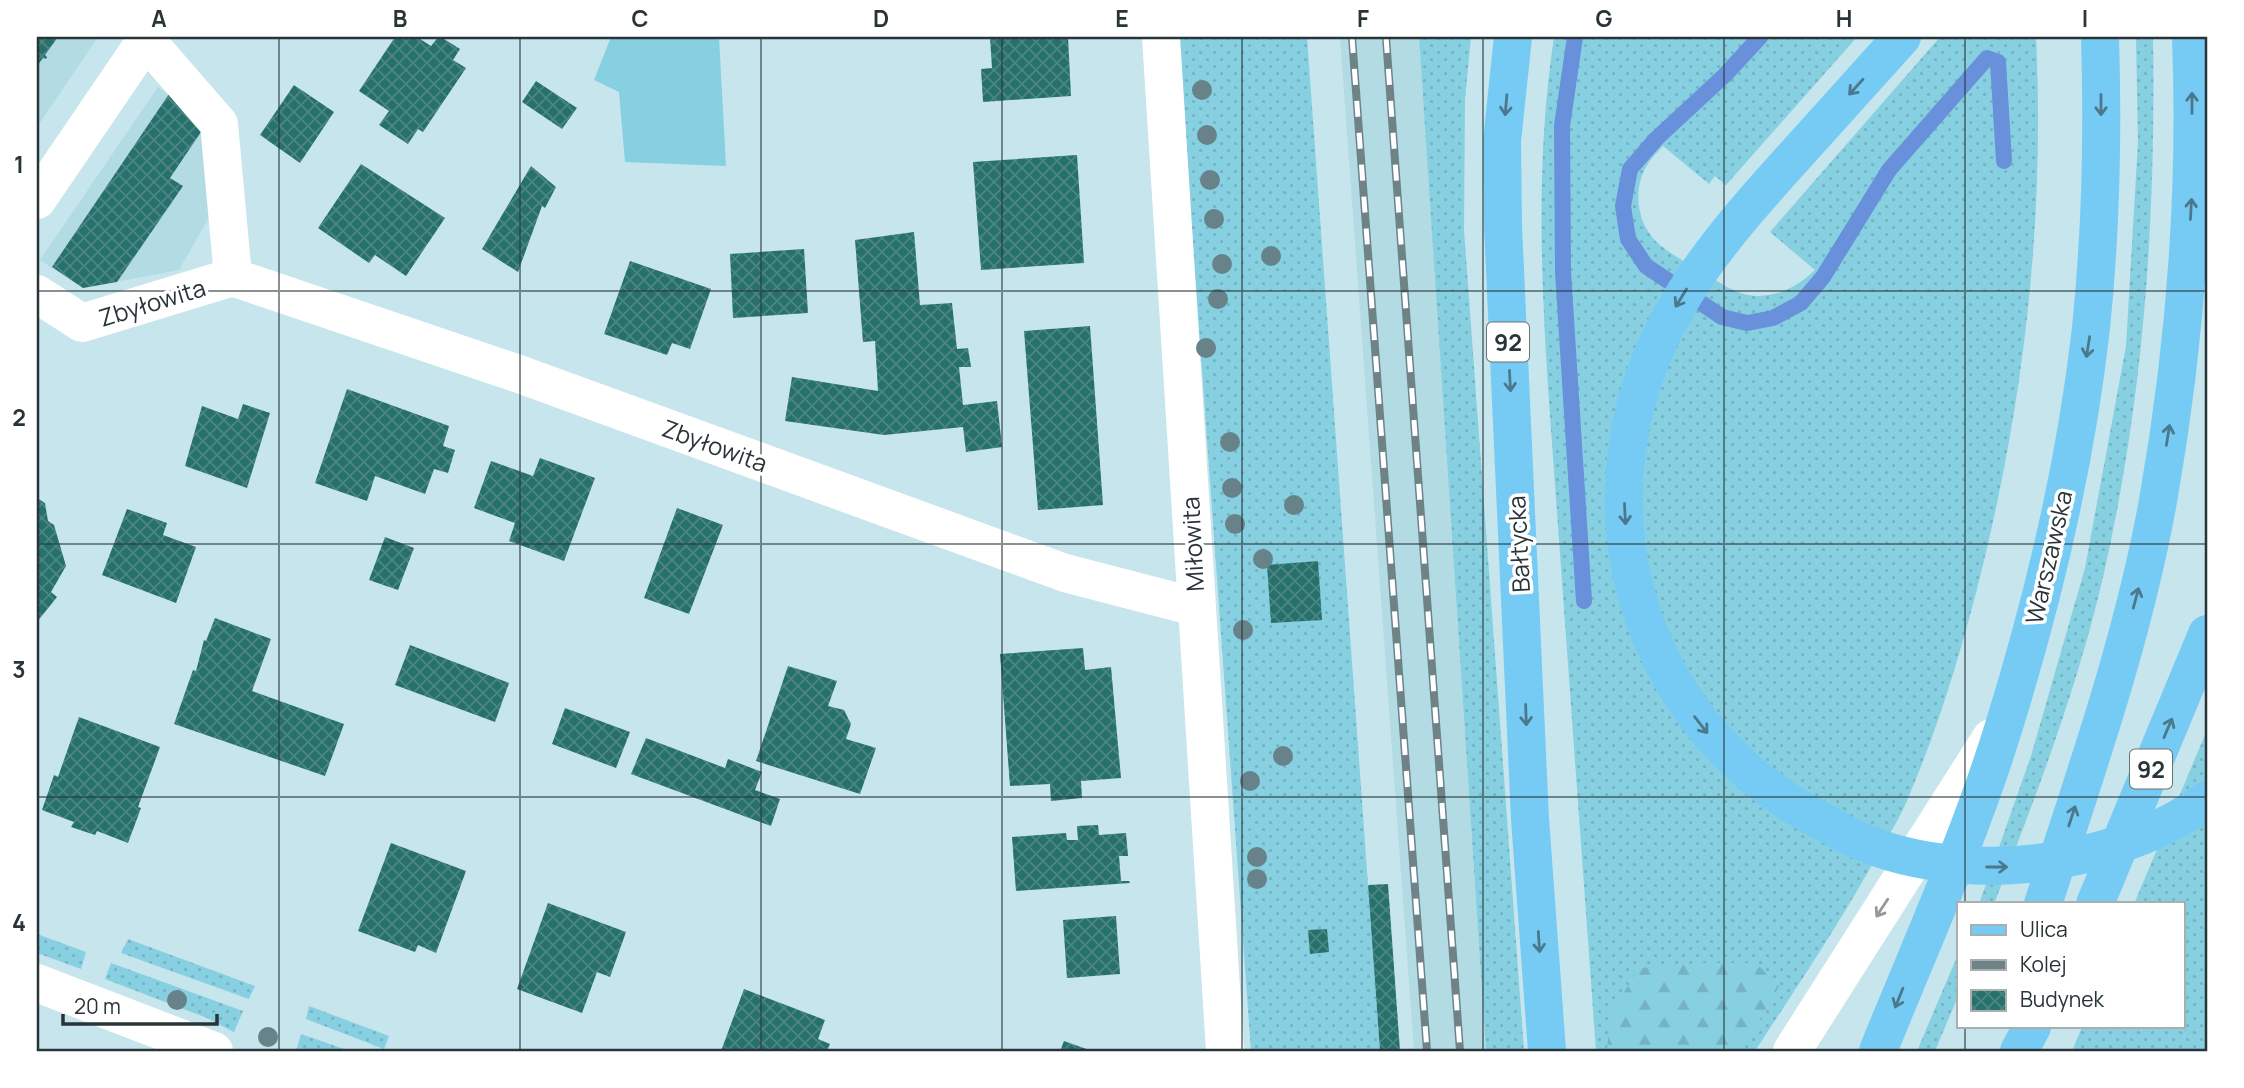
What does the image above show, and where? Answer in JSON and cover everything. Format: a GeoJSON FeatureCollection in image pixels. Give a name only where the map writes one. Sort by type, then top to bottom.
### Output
{"type":"FeatureCollection","features":[{"type":"Feature","properties":{"kind":"main road","name":"Bałtycka"},"geometry":{"type":"LineString","coordinates":[[1513,37],[1502,141],[1503,226],[1530,819],[1547,1051]]}},
{"type":"Feature","properties":{"kind":"main road"},"geometry":{"type":"LineString","coordinates":[[1902,37],[1742,214],[1683,294],[1655,347],[1636,404],[1624,469],[1624,506],[1630,567],[1645,623],[1676,688],[1711,737],[1761,784],[1806,814],[1857,840],[1898,853],[1974,866],[2018,866],[2092,853],[2136,838],[2192,811],[2207,800]]}},
{"type":"Feature","properties":{"kind":"main road","name":"Warszawska"},"geometry":{"type":"LineString","coordinates":[[1878,1051],[1978,804],[2024,658],[2063,499],[2091,329],[2101,171],[2100,37]]}},
{"type":"Feature","properties":{"kind":"main road"},"geometry":{"type":"LineString","coordinates":[[2044,902],[2113,682],[2138,592],[2158,503],[2179,365],[2188,262],[2192,170],[2191,37]]}},
{"type":"Feature","properties":{"kind":"main road","name":"92"},"geometry":{"type":"LineString","coordinates":[[2096,902],[2207,634]]}},
{"type":"Feature","properties":{"kind":"main road"},"geometry":{"type":"LineString","coordinates":[[1995,1051],[2003,1028]]}},
{"type":"Feature","properties":{"kind":"main road"},"geometry":{"type":"LineString","coordinates":[[2019,1051],[2031,1028]]}},
{"type":"Feature","properties":{"kind":"street","name":"Miłowita"},"geometry":{"type":"LineString","coordinates":[[1161,37],[1225,1051]]}},
{"type":"Feature","properties":{"kind":"street"},"geometry":{"type":"LineString","coordinates":[[37,200],[147,38],[219,124],[234,278]]}},
{"type":"Feature","properties":{"kind":"street","name":"Zbyłowita"},"geometry":{"type":"LineString","coordinates":[[37,294],[82,323],[234,278],[519,374],[1065,573],[1196,607]]}},
{"type":"Feature","properties":{"kind":"street"},"geometry":{"type":"LineString","coordinates":[[1792,1051],[1982,754],[1999,724],[2024,658]]}},
{"type":"Feature","properties":{"kind":"street"},"geometry":{"type":"LineString","coordinates":[[37,983],[206,1049]]}},
{"type":"Feature","properties":{"kind":"shaded area"},"geometry":{"type":"Polygon","coordinates":[[[37,37],[98,37],[37,127],[37,37]]]}},
{"type":"Feature","properties":{"kind":"shaded area"},"geometry":{"type":"Polygon","coordinates":[[[1340,37],[1419,37],[1486,1051],[1414,1051],[1340,37]]]}},
{"type":"Feature","properties":{"kind":"shaded area"},"geometry":{"type":"Polygon","coordinates":[[[158,87],[204,118],[219,200],[179,270],[83,288],[40,260],[158,87]]]}},
{"type":"Feature","properties":{"kind":"green space"},"geometry":{"type":"Polygon","coordinates":[[[611,37],[719,37],[726,166],[625,162],[619,92],[594,80],[611,37]]]}},
{"type":"Feature","properties":{"kind":"green space"},"geometry":{"type":"Polygon","coordinates":[[[1178,37],[1307,37],[1380,1051],[1251,1051],[1178,37]]]}},
{"type":"Feature","properties":{"kind":"green space"},"geometry":{"type":"Polygon","coordinates":[[[1419,37],[1471,37],[1465,100],[1464,230],[1524,1051],[1486,1051],[1419,37]]]}},
{"type":"Feature","properties":{"kind":"green space"},"geometry":{"type":"Polygon","coordinates":[[[1554,37],[1857,37],[1726,185],[1715,176],[1709,184],[1663,146],[1643,173],[1638,197],[1639,208],[1642,220],[1655,240],[1728,287],[1758,296],[1789,289],[1815,270],[1770,232],[1940,37],[2036,37],[2037,173],[2028,309],[2009,444],[1965,633],[1949,689],[1902,811],[1836,927],[1755,1051],[1596,1051],[1542,274],[1543,156],[1554,37]]]}},
{"type":"Feature","properties":{"kind":"green space"},"geometry":{"type":"Polygon","coordinates":[[[2136,37],[2153,37],[2152,172],[2145,306],[2118,506],[2094,616],[2055,741],[1995,902],[1980,902],[2031,756],[2085,568],[2126,346],[2138,142],[2136,37]]]}},
{"type":"Feature","properties":{"kind":"green space"},"geometry":{"type":"Polygon","coordinates":[[[2207,730],[2207,1051],[2072,1051],[2082,1028],[2184,1028],[2184,902],[2135,902],[2207,730]]]}},
{"type":"Feature","properties":{"kind":"green space"},"geometry":{"type":"Polygon","coordinates":[[[37,934],[86,952],[81,969],[37,953],[37,934]]]}},
{"type":"Feature","properties":{"kind":"green space"},"geometry":{"type":"Polygon","coordinates":[[[128,939],[255,986],[249,999],[121,953],[128,939]]]}},
{"type":"Feature","properties":{"kind":"green space"},"geometry":{"type":"Polygon","coordinates":[[[1957,957],[1957,999],[1935,1051],[1917,1051],[1957,957]]]}},
{"type":"Feature","properties":{"kind":"green space"},"geometry":{"type":"Polygon","coordinates":[[[111,963],[243,1011],[234,1032],[207,1018],[105,979],[111,963]]]}},
{"type":"Feature","properties":{"kind":"green space"},"geometry":{"type":"Polygon","coordinates":[[[1700,963],[1756,963],[1779,986],[1742,1051],[1607,1051],[1610,1015],[1639,968],[1700,963]]]}},
{"type":"Feature","properties":{"kind":"green space"},"geometry":{"type":"Polygon","coordinates":[[[309,1006],[389,1036],[384,1049],[306,1019],[309,1006]]]}},
{"type":"Feature","properties":{"kind":"green space"},"geometry":{"type":"Polygon","coordinates":[[[301,1034],[350,1051],[296,1051],[301,1034]]]}},
{"type":"Feature","properties":{"kind":"building"},"geometry":{"type":"Polygon","coordinates":[[[37,37],[58,37],[45,55],[46,59],[43,58],[37,66],[37,37]]]}},
{"type":"Feature","properties":{"kind":"building"},"geometry":{"type":"Polygon","coordinates":[[[395,37],[417,37],[431,46],[441,37],[460,49],[453,60],[466,68],[423,132],[418,129],[408,144],[379,125],[389,111],[359,91],[395,37]]]}},
{"type":"Feature","properties":{"kind":"building"},"geometry":{"type":"Polygon","coordinates":[[[990,37],[1068,37],[1071,96],[983,102],[981,69],[992,68],[990,37]]]}},
{"type":"Feature","properties":{"kind":"building"},"geometry":{"type":"Polygon","coordinates":[[[536,81],[577,108],[562,129],[522,102],[536,81]]]}},
{"type":"Feature","properties":{"kind":"building"},"geometry":{"type":"Polygon","coordinates":[[[294,85],[334,112],[300,163],[260,135],[294,85]]]}},
{"type":"Feature","properties":{"kind":"building"},"geometry":{"type":"Polygon","coordinates":[[[169,94],[203,129],[170,178],[183,186],[117,282],[83,288],[52,267],[169,94]]]}},
{"type":"Feature","properties":{"kind":"building"},"geometry":{"type":"Polygon","coordinates":[[[1077,155],[1084,263],[981,270],[973,162],[1077,155]]]}},
{"type":"Feature","properties":{"kind":"building"},"geometry":{"type":"Polygon","coordinates":[[[361,164],[445,218],[406,276],[375,255],[369,263],[318,228],[361,164]]]}},
{"type":"Feature","properties":{"kind":"building"},"geometry":{"type":"Polygon","coordinates":[[[531,166],[556,187],[545,208],[542,206],[518,272],[482,249],[531,166]]]}},
{"type":"Feature","properties":{"kind":"building"},"geometry":{"type":"Polygon","coordinates":[[[914,232],[920,305],[952,303],[957,349],[968,348],[971,367],[959,367],[963,405],[997,401],[1002,447],[966,452],[963,427],[884,435],[785,421],[792,377],[878,391],[875,341],[863,342],[855,240],[914,232]]]}},
{"type":"Feature","properties":{"kind":"building"},"geometry":{"type":"Polygon","coordinates":[[[804,249],[808,313],[733,318],[730,254],[804,249]]]}},
{"type":"Feature","properties":{"kind":"building"},"geometry":{"type":"Polygon","coordinates":[[[630,261],[711,289],[690,349],[672,343],[667,355],[604,334],[630,261]]]}},
{"type":"Feature","properties":{"kind":"building"},"geometry":{"type":"Polygon","coordinates":[[[1090,326],[1103,505],[1038,510],[1024,331],[1090,326]]]}},
{"type":"Feature","properties":{"kind":"building"},"geometry":{"type":"Polygon","coordinates":[[[347,389],[449,426],[443,446],[455,450],[448,473],[434,469],[425,494],[375,476],[367,501],[315,483],[347,389]]]}},
{"type":"Feature","properties":{"kind":"building"},"geometry":{"type":"Polygon","coordinates":[[[243,404],[270,413],[247,488],[185,466],[202,406],[238,419],[243,404]]]}},
{"type":"Feature","properties":{"kind":"building"},"geometry":{"type":"Polygon","coordinates":[[[540,458],[595,478],[564,561],[509,541],[515,523],[474,508],[491,461],[533,476],[540,458]]]}},
{"type":"Feature","properties":{"kind":"building"},"geometry":{"type":"Polygon","coordinates":[[[37,498],[45,503],[48,521],[54,525],[66,566],[51,592],[57,597],[37,622],[37,498]]]}},
{"type":"Feature","properties":{"kind":"building"},"geometry":{"type":"Polygon","coordinates":[[[677,508],[723,525],[689,614],[644,598],[677,508]]]}},
{"type":"Feature","properties":{"kind":"building"},"geometry":{"type":"Polygon","coordinates":[[[127,509],[167,523],[163,535],[196,547],[176,603],[102,575],[127,509]]]}},
{"type":"Feature","properties":{"kind":"building"},"geometry":{"type":"Polygon","coordinates":[[[385,537],[414,548],[398,590],[369,580],[385,537]]]}},
{"type":"Feature","properties":{"kind":"building"},"geometry":{"type":"Polygon","coordinates":[[[1318,561],[1322,620],[1271,623],[1267,565],[1318,561]]]}},
{"type":"Feature","properties":{"kind":"building"},"geometry":{"type":"Polygon","coordinates":[[[215,618],[271,639],[252,691],[344,724],[325,776],[174,724],[193,670],[196,671],[204,640],[206,641],[215,618]]]}},
{"type":"Feature","properties":{"kind":"building"},"geometry":{"type":"Polygon","coordinates":[[[410,645],[509,683],[495,722],[395,685],[410,645]]]}},
{"type":"Feature","properties":{"kind":"building"},"geometry":{"type":"Polygon","coordinates":[[[1083,648],[1085,670],[1111,667],[1121,778],[1081,781],[1082,798],[1051,801],[1050,784],[1010,786],[1000,654],[1083,648]]]}},
{"type":"Feature","properties":{"kind":"building"},"geometry":{"type":"Polygon","coordinates":[[[788,666],[837,681],[828,706],[844,710],[851,724],[846,739],[876,748],[860,794],[756,761],[788,666]]]}},
{"type":"Feature","properties":{"kind":"building"},"geometry":{"type":"Polygon","coordinates":[[[565,708],[630,732],[616,768],[552,744],[565,708]]]}},
{"type":"Feature","properties":{"kind":"building"},"geometry":{"type":"Polygon","coordinates":[[[79,717],[160,747],[128,843],[97,831],[95,835],[71,827],[74,822],[42,810],[54,775],[58,777],[79,717]]]}},
{"type":"Feature","properties":{"kind":"building"},"geometry":{"type":"Polygon","coordinates":[[[646,738],[725,768],[728,759],[762,772],[755,790],[780,799],[771,826],[631,774],[646,738]]]}},
{"type":"Feature","properties":{"kind":"building"},"geometry":{"type":"Polygon","coordinates":[[[1098,825],[1099,835],[1126,833],[1128,856],[1119,856],[1121,881],[1130,883],[1016,891],[1012,837],[1066,833],[1067,840],[1078,840],[1077,826],[1098,825]]]}},
{"type":"Feature","properties":{"kind":"building"},"geometry":{"type":"Polygon","coordinates":[[[391,843],[466,871],[436,953],[418,945],[415,952],[358,931],[391,843]]]}},
{"type":"Feature","properties":{"kind":"building"},"geometry":{"type":"Polygon","coordinates":[[[1388,884],[1400,1051],[1380,1051],[1368,885],[1388,884]]]}},
{"type":"Feature","properties":{"kind":"building"},"geometry":{"type":"Polygon","coordinates":[[[548,903],[626,932],[610,977],[597,972],[582,1013],[517,989],[548,903]]]}},
{"type":"Feature","properties":{"kind":"building"},"geometry":{"type":"Polygon","coordinates":[[[1116,916],[1120,974],[1067,978],[1063,920],[1116,916]]]}},
{"type":"Feature","properties":{"kind":"building"},"geometry":{"type":"Polygon","coordinates":[[[1327,929],[1329,952],[1310,954],[1308,930],[1327,929]]]}},
{"type":"Feature","properties":{"kind":"building"},"geometry":{"type":"Polygon","coordinates":[[[744,989],[825,1020],[818,1039],[830,1044],[827,1051],[721,1051],[744,989]]]}},
{"type":"Feature","properties":{"kind":"building"},"geometry":{"type":"Polygon","coordinates":[[[1064,1041],[1092,1051],[1060,1051],[1064,1041]]]}},
{"type":"Feature","properties":{"kind":"waterway"},"geometry":{"type":"LineString","coordinates":[[1575,37],[1562,126],[1563,272],[1584,601]]}},
{"type":"Feature","properties":{"kind":"waterway"},"geometry":{"type":"LineString","coordinates":[[1760,37],[1725,75],[1656,139],[1630,169],[1623,206],[1628,239],[1646,266],[1722,317],[1747,323],[1773,318],[1801,303],[1823,277],[1889,170],[1987,58],[1998,62],[2004,161]]}},
{"type":"Feature","properties":{"kind":"railway"},"geometry":{"type":"LineString","coordinates":[[1352,37],[1427,1051]]}},
{"type":"Feature","properties":{"kind":"railway"},"geometry":{"type":"LineString","coordinates":[[1386,37],[1460,1051]]}}]}
